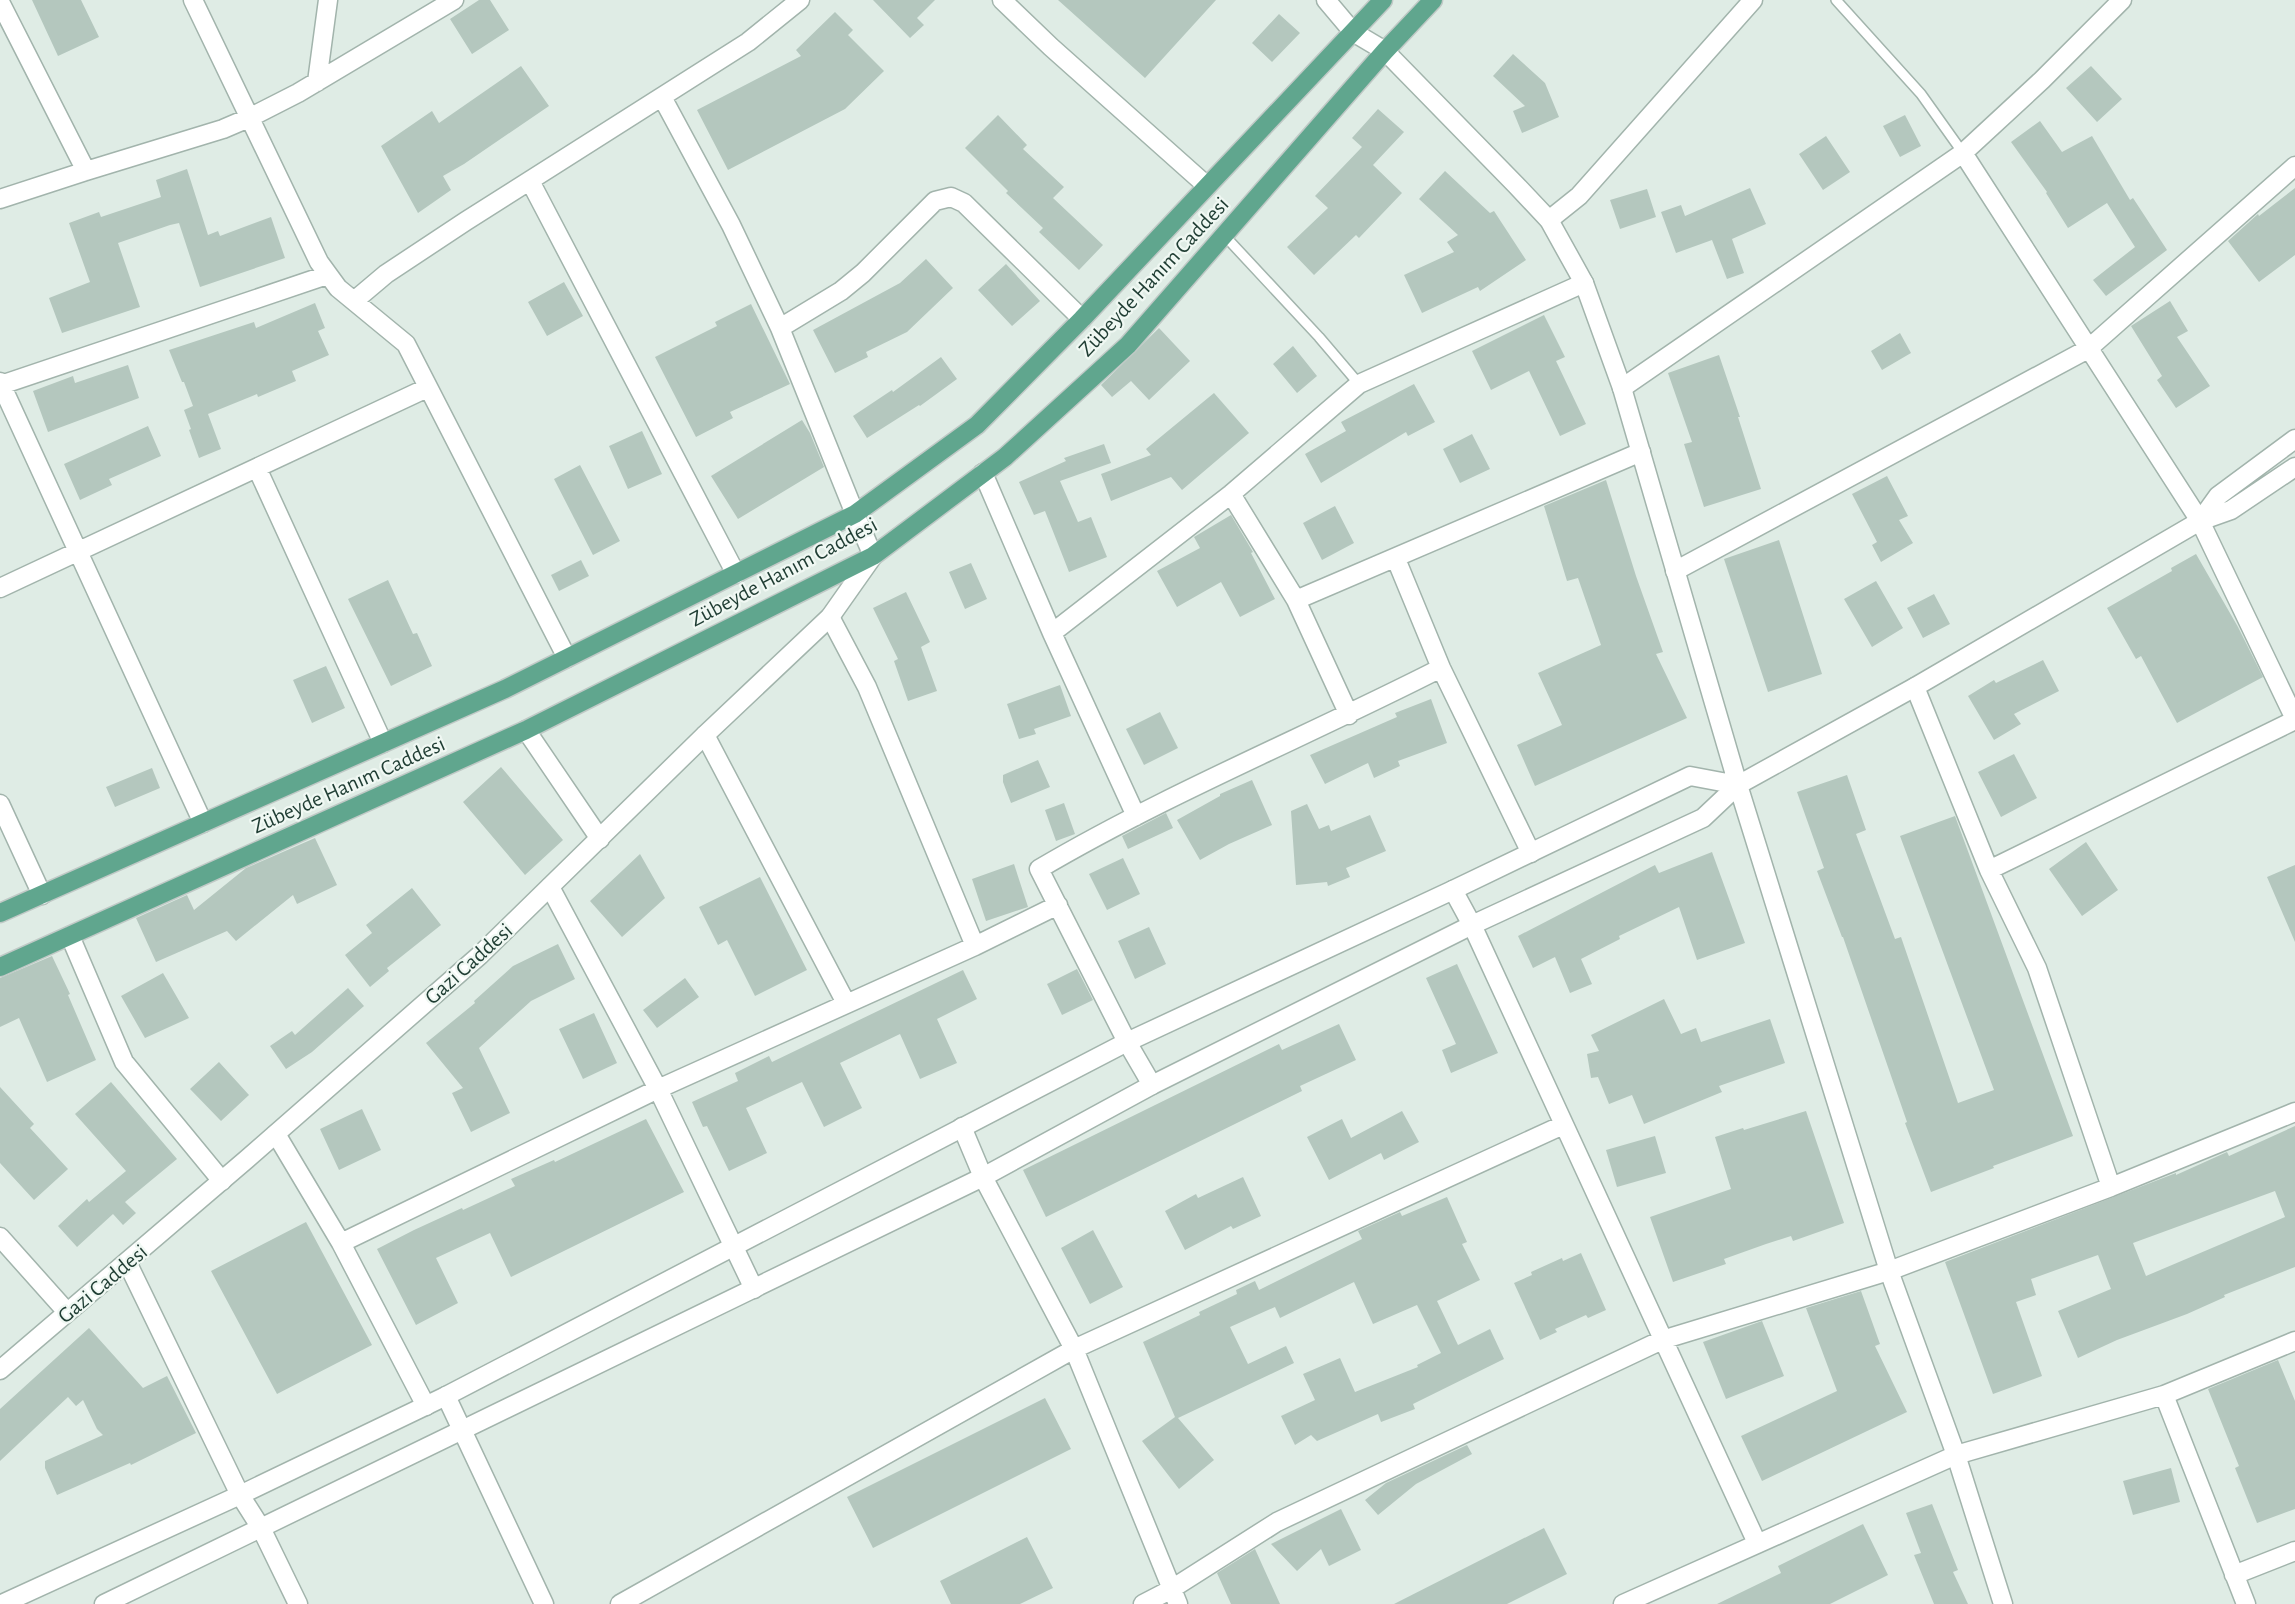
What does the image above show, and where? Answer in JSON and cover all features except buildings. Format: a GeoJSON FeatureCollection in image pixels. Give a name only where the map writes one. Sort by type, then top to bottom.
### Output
{"type":"FeatureCollection","features":[{"type":"Feature","properties":{"kind":"main road"},"geometry":{"type":"LineString","coordinates":[[0,913],[505,689],[855,514],[976,425],[1082,319],[1383,0]]}},
{"type":"Feature","properties":{"kind":"main road","name":"Zübeyde Hanım Caddesi"},"geometry":{"type":"LineString","coordinates":[[0,967],[526,730],[873,556],[1005,457],[1128,345],[1385,51],[1433,0]]}},
{"type":"Feature","properties":{"kind":"street"},"geometry":{"type":"LineString","coordinates":[[193,0],[327,275],[338,288],[406,344],[567,658]]}},
{"type":"Feature","properties":{"kind":"street"},"geometry":{"type":"LineString","coordinates":[[317,82],[328,0]]}},
{"type":"Feature","properties":{"kind":"street"},"geometry":{"type":"LineString","coordinates":[[0,200],[223,129],[251,117],[317,82],[454,0]]}},
{"type":"Feature","properties":{"kind":"street"},"geometry":{"type":"LineString","coordinates":[[354,301],[386,274],[748,42],[800,0]]}},
{"type":"Feature","properties":{"kind":"street"},"geometry":{"type":"LineString","coordinates":[[1002,0],[1051,47],[1207,186]]}},
{"type":"Feature","properties":{"kind":"street"},"geometry":{"type":"LineString","coordinates":[[1326,0],[1353,32],[1385,51],[1549,220],[1584,284],[1622,388],[1738,785],[1888,1271],[1956,1455],[2003,1604]]}},
{"type":"Feature","properties":{"kind":"street"},"geometry":{"type":"LineString","coordinates":[[1549,220],[1579,196],[1753,0]]}},
{"type":"Feature","properties":{"kind":"street"},"geometry":{"type":"LineString","coordinates":[[1622,388],[1963,153],[2042,80],[2122,0]]}},
{"type":"Feature","properties":{"kind":"street"},"geometry":{"type":"LineString","coordinates":[[0,2],[86,171]]}},
{"type":"Feature","properties":{"kind":"street"},"geometry":{"type":"LineString","coordinates":[[662,97],[731,225],[780,328],[873,556]]}},
{"type":"Feature","properties":{"kind":"street"},"geometry":{"type":"LineString","coordinates":[[1963,153],[2200,521],[2295,719],[1989,870]]}},
{"type":"Feature","properties":{"kind":"street"},"geometry":{"type":"LineString","coordinates":[[1675,571],[2088,349],[2295,166]]}},
{"type":"Feature","properties":{"kind":"street"},"geometry":{"type":"LineString","coordinates":[[530,181],[736,574]]}},
{"type":"Feature","properties":{"kind":"street"},"geometry":{"type":"LineString","coordinates":[[780,328],[841,291],[863,273],[935,201],[951,197],[964,203],[1082,319]]}},
{"type":"Feature","properties":{"kind":"street"},"geometry":{"type":"LineString","coordinates":[[203,823],[1,383],[327,275]]}},
{"type":"Feature","properties":{"kind":"street"},"geometry":{"type":"LineString","coordinates":[[1052,633],[1231,494],[1359,384],[1584,284]]}},
{"type":"Feature","properties":{"kind":"street"},"geometry":{"type":"LineString","coordinates":[[0,588],[427,388]]}},
{"type":"Feature","properties":{"kind":"street"},"geometry":{"type":"LineString","coordinates":[[2200,521],[2218,496],[2295,439]]}},
{"type":"Feature","properties":{"kind":"street"},"geometry":{"type":"LineString","coordinates":[[1296,600],[1641,452]]}},
{"type":"Feature","properties":{"kind":"street"},"geometry":{"type":"LineString","coordinates":[[104,1604],[983,1177],[1152,1085],[1472,925],[1703,818],[1738,785],[1915,687],[2200,521],[2231,510],[2295,467]]}},
{"type":"Feature","properties":{"kind":"street"},"geometry":{"type":"LineString","coordinates":[[257,468],[383,743]]}},
{"type":"Feature","properties":{"kind":"street"},"geometry":{"type":"LineString","coordinates":[[984,474],[1052,633],[1136,816]]}},
{"type":"Feature","properties":{"kind":"street"},"geometry":{"type":"LineString","coordinates":[[1231,494],[1296,600],[1349,715]]}},
{"type":"Feature","properties":{"kind":"street","name":"Gazi Caddesi"},"geometry":{"type":"LineString","coordinates":[[0,1370],[276,1134],[480,955],[705,735],[830,617],[873,556]]}},
{"type":"Feature","properties":{"kind":"street"},"geometry":{"type":"LineString","coordinates":[[1396,559],[1441,668],[1531,853]]}},
{"type":"Feature","properties":{"kind":"street"},"geometry":{"type":"LineString","coordinates":[[830,617],[867,687],[975,946]]}},
{"type":"Feature","properties":{"kind":"street"},"geometry":{"type":"LineString","coordinates":[[1152,1085],[1127,1042],[1039,869],[1136,816],[1349,715],[1441,668]]}},
{"type":"Feature","properties":{"kind":"street"},"geometry":{"type":"LineString","coordinates":[[1915,687],[1989,870],[2037,968],[2111,1187]]}},
{"type":"Feature","properties":{"kind":"street"},"geometry":{"type":"LineString","coordinates":[[526,730],[600,839]]}},
{"type":"Feature","properties":{"kind":"street"},"geometry":{"type":"LineString","coordinates":[[705,735],[846,1003]]}},
{"type":"Feature","properties":{"kind":"street"},"geometry":{"type":"LineString","coordinates":[[2,1604],[240,1495],[426,1406],[1127,1042],[1453,890],[1690,776],[1738,785]]}},
{"type":"Feature","properties":{"kind":"street"},"geometry":{"type":"LineString","coordinates":[[0,804],[42,895]]}},
{"type":"Feature","properties":{"kind":"street"},"geometry":{"type":"LineString","coordinates":[[550,887],[658,1089],[754,1289]]}},
{"type":"Feature","properties":{"kind":"street"},"geometry":{"type":"LineString","coordinates":[[1453,890],[1472,925],[1757,1544]]}},
{"type":"Feature","properties":{"kind":"street"},"geometry":{"type":"LineString","coordinates":[[342,1243],[658,1089],[975,946],[1058,905]]}},
{"type":"Feature","properties":{"kind":"street"},"geometry":{"type":"LineString","coordinates":[[70,936],[124,1062],[222,1180]]}},
{"type":"Feature","properties":{"kind":"street"},"geometry":{"type":"LineString","coordinates":[[1143,1604],[1174,1597],[1277,1522],[1662,1340],[1888,1271],[2111,1187],[2295,1112]]}},
{"type":"Feature","properties":{"kind":"street"},"geometry":{"type":"LineString","coordinates":[[620,1604],[1074,1348],[1563,1125]]}},
{"type":"Feature","properties":{"kind":"street"},"geometry":{"type":"LineString","coordinates":[[962,1127],[983,1177],[1074,1348],[1174,1597]]}},
{"type":"Feature","properties":{"kind":"street"},"geometry":{"type":"LineString","coordinates":[[276,1134],[342,1243],[426,1406]]}},
{"type":"Feature","properties":{"kind":"street"},"geometry":{"type":"LineString","coordinates":[[0,1237],[67,1312]]}},
{"type":"Feature","properties":{"kind":"street"},"geometry":{"type":"LineString","coordinates":[[127,1262],[240,1495],[261,1528],[298,1604]]}},
{"type":"Feature","properties":{"kind":"street"},"geometry":{"type":"LineString","coordinates":[[1623,1604],[1956,1455],[2164,1395],[2295,1341]]}},
{"type":"Feature","properties":{"kind":"street"},"geometry":{"type":"LineString","coordinates":[[2164,1395],[2246,1604]]}},
{"type":"Feature","properties":{"kind":"street"},"geometry":{"type":"LineString","coordinates":[[446,1396],[544,1604]]}},
{"type":"Feature","properties":{"kind":"street"},"geometry":{"type":"LineString","coordinates":[[2234,1575],[2295,1551]]}},
{"type":"Feature","properties":{"kind":"lane"},"geometry":{"type":"LineString","coordinates":[[1836,0],[1921,94],[1963,153]]}},
{"type":"Feature","properties":{"kind":"lane"},"geometry":{"type":"LineString","coordinates":[[1224,235],[1319,337],[1359,384]]}}]}
